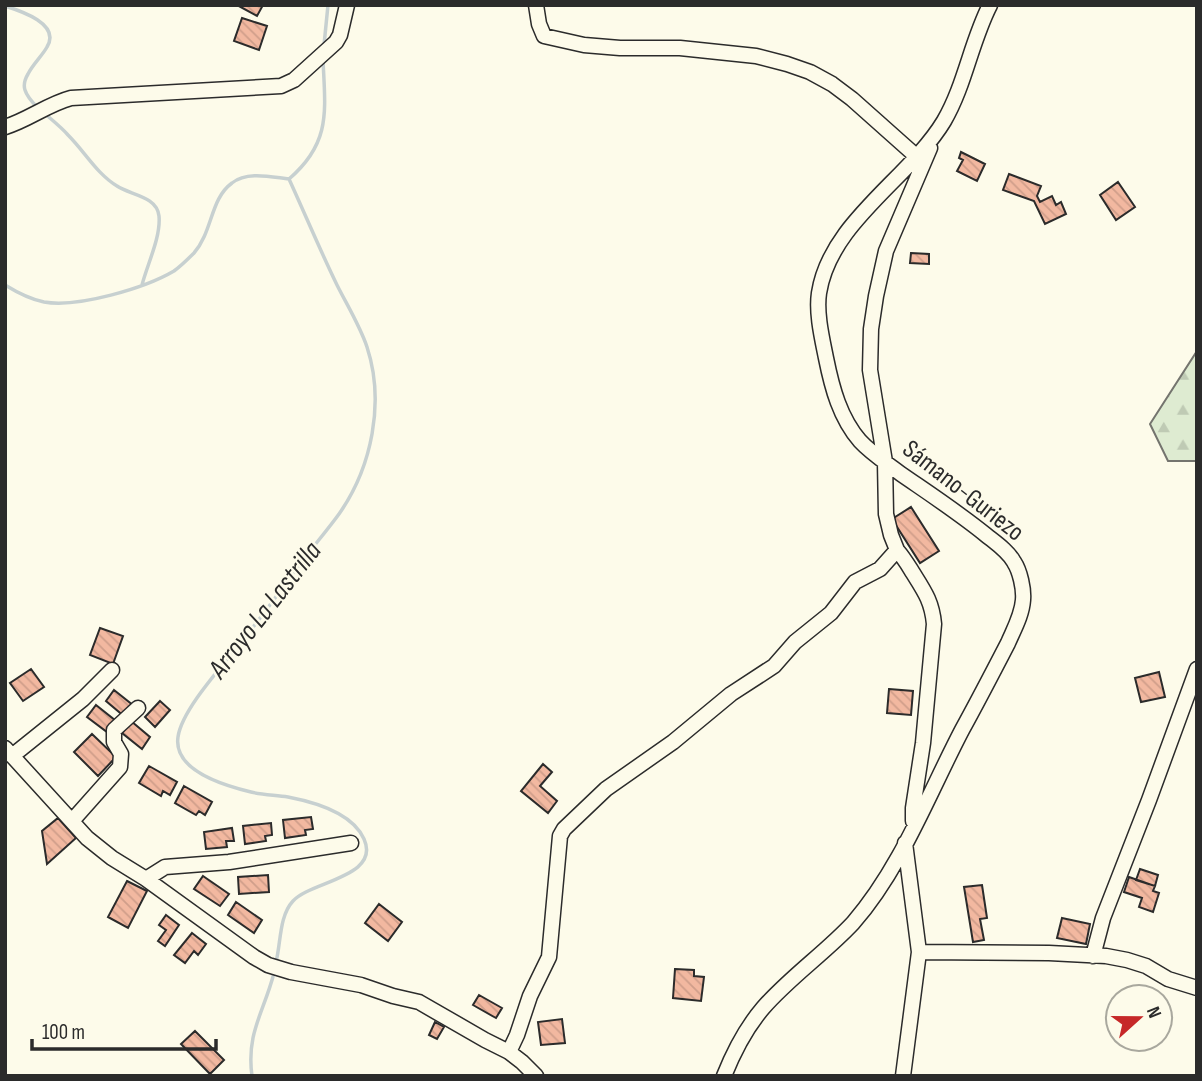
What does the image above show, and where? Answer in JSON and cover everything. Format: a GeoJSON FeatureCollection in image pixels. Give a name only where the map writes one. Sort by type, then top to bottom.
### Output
{"type":"FeatureCollection","features":[{"type":"Feature","properties":{"kind":"street"},"geometry":{"type":"LineString","coordinates":[[5,127],[60,100],[97,95],[281,86],[293,80],[336,42],[347,5]]}},
{"type":"Feature","properties":{"kind":"street"},"geometry":{"type":"LineString","coordinates":[[536,5],[544,36],[561,41],[620,48],[680,48],[755,56],[810,72],[852,99],[916,156]]}},
{"type":"Feature","properties":{"kind":"street","name":"Sámano-Guriezo"},"geometry":{"type":"LineString","coordinates":[[724,1076],[743,1036],[764,1007],[854,922],[885,878],[905,844],[1020,614],[1024,597],[1015,562],[977,528],[862,444],[848,425],[839,407],[822,339],[818,295],[835,250],[858,217],[916,156],[946,117],[990,5]]}},
{"type":"Feature","properties":{"kind":"street"},"geometry":{"type":"LineString","coordinates":[[913,827],[934,624],[932,608],[922,584],[897,550],[886,514],[886,462],[870,370],[871,329],[886,251],[936,133]]}},
{"type":"Feature","properties":{"kind":"street"},"geometry":{"type":"LineString","coordinates":[[509,1052],[530,996],[549,957],[560,836],[564,829],[606,789],[673,743],[731,694],[774,666],[795,642],[831,613],[855,582],[880,569],[897,550]]}},
{"type":"Feature","properties":{"kind":"street"},"geometry":{"type":"LineString","coordinates":[[1093,956],[1103,918],[1197,669]]}},
{"type":"Feature","properties":{"kind":"street"},"geometry":{"type":"LineString","coordinates":[[112,670],[83,699],[9,752],[87,838],[268,965],[361,985],[419,1002],[509,1052],[536,1076]]}},
{"type":"Feature","properties":{"kind":"street"},"geometry":{"type":"LineString","coordinates":[[72,821],[120,766],[121,754],[114,742],[114,730],[138,708]]}},
{"type":"Feature","properties":{"kind":"street"},"geometry":{"type":"LineString","coordinates":[[146,879],[165,867],[229,862],[351,842]]}},
{"type":"Feature","properties":{"kind":"street"},"geometry":{"type":"LineString","coordinates":[[903,1076],[919,952],[905,844]]}},
{"type":"Feature","properties":{"kind":"street"},"geometry":{"type":"LineString","coordinates":[[919,952],[1105,956],[1127,960],[1168,979],[1197,988]]}},
{"type":"Feature","properties":{"kind":"green space"},"geometry":{"type":"Polygon","coordinates":[[[1197,351],[1197,461],[1168,461],[1150,424],[1197,351]]]}},
{"type":"Feature","properties":{"kind":"building"},"geometry":{"type":"Polygon","coordinates":[[[237,5],[263,5],[257,16],[237,5]]]}},
{"type":"Feature","properties":{"kind":"building"},"geometry":{"type":"Polygon","coordinates":[[[242,18],[267,26],[259,50],[234,41],[242,18]]]}},
{"type":"Feature","properties":{"kind":"building"},"geometry":{"type":"Polygon","coordinates":[[[961,152],[985,164],[977,181],[957,171],[963,160],[959,158],[961,152]]]}},
{"type":"Feature","properties":{"kind":"building"},"geometry":{"type":"Polygon","coordinates":[[[1009,174],[1041,186],[1037,196],[1040,202],[1052,196],[1056,205],[1061,202],[1066,214],[1045,224],[1034,201],[1003,190],[1009,174]]]}},
{"type":"Feature","properties":{"kind":"building"},"geometry":{"type":"Polygon","coordinates":[[[1118,182],[1135,207],[1116,220],[1100,195],[1118,182]]]}},
{"type":"Feature","properties":{"kind":"building"},"geometry":{"type":"Polygon","coordinates":[[[911,253],[929,254],[929,264],[910,263],[911,253]]]}},
{"type":"Feature","properties":{"kind":"building"},"geometry":{"type":"Polygon","coordinates":[[[911,507],[939,551],[920,563],[892,519],[911,507]]]}},
{"type":"Feature","properties":{"kind":"building"},"geometry":{"type":"Polygon","coordinates":[[[100,628],[123,636],[113,664],[90,655],[100,628]]]}},
{"type":"Feature","properties":{"kind":"building"},"geometry":{"type":"Polygon","coordinates":[[[31,669],[44,687],[23,701],[10,683],[31,669]]]}},
{"type":"Feature","properties":{"kind":"building"},"geometry":{"type":"Polygon","coordinates":[[[1159,672],[1165,697],[1141,702],[1135,678],[1159,672]]]}},
{"type":"Feature","properties":{"kind":"building"},"geometry":{"type":"Polygon","coordinates":[[[889,689],[913,691],[911,715],[887,713],[889,689]]]}},
{"type":"Feature","properties":{"kind":"building"},"geometry":{"type":"Polygon","coordinates":[[[114,690],[134,706],[125,717],[106,701],[114,690]]]}},
{"type":"Feature","properties":{"kind":"building"},"geometry":{"type":"Polygon","coordinates":[[[160,701],[170,710],[155,727],[145,717],[160,701]]]}},
{"type":"Feature","properties":{"kind":"building"},"geometry":{"type":"Polygon","coordinates":[[[96,705],[116,721],[107,732],[87,717],[96,705]]]}},
{"type":"Feature","properties":{"kind":"building"},"geometry":{"type":"Polygon","coordinates":[[[131,721],[150,737],[142,749],[122,733],[131,721]]]}},
{"type":"Feature","properties":{"kind":"building"},"geometry":{"type":"Polygon","coordinates":[[[92,734],[116,757],[98,776],[74,752],[92,734]]]}},
{"type":"Feature","properties":{"kind":"building"},"geometry":{"type":"Polygon","coordinates":[[[543,764],[552,772],[540,786],[557,801],[548,813],[521,791],[543,764]]]}},
{"type":"Feature","properties":{"kind":"building"},"geometry":{"type":"Polygon","coordinates":[[[149,766],[177,782],[170,795],[163,791],[161,796],[139,783],[149,766]]]}},
{"type":"Feature","properties":{"kind":"building"},"geometry":{"type":"Polygon","coordinates":[[[184,786],[212,802],[205,815],[199,811],[196,815],[175,803],[184,786]]]}},
{"type":"Feature","properties":{"kind":"building"},"geometry":{"type":"Polygon","coordinates":[[[311,817],[313,829],[305,830],[306,835],[285,838],[283,820],[311,817]]]}},
{"type":"Feature","properties":{"kind":"building"},"geometry":{"type":"Polygon","coordinates":[[[58,818],[76,838],[47,864],[42,831],[58,818]]]}},
{"type":"Feature","properties":{"kind":"building"},"geometry":{"type":"Polygon","coordinates":[[[271,823],[272,835],[265,836],[266,841],[245,844],[243,826],[271,823]]]}},
{"type":"Feature","properties":{"kind":"building"},"geometry":{"type":"Polygon","coordinates":[[[232,828],[234,841],[226,841],[227,847],[206,849],[204,832],[232,828]]]}},
{"type":"Feature","properties":{"kind":"building"},"geometry":{"type":"Polygon","coordinates":[[[1140,869],[1158,875],[1155,886],[1136,880],[1140,869]]]}},
{"type":"Feature","properties":{"kind":"building"},"geometry":{"type":"Polygon","coordinates":[[[268,875],[269,892],[239,894],[238,877],[268,875]]]}},
{"type":"Feature","properties":{"kind":"building"},"geometry":{"type":"Polygon","coordinates":[[[203,876],[229,894],[220,906],[194,889],[203,876]]]}},
{"type":"Feature","properties":{"kind":"building"},"geometry":{"type":"Polygon","coordinates":[[[1129,877],[1155,886],[1153,891],[1159,893],[1153,912],[1139,907],[1142,898],[1124,892],[1129,877]]]}},
{"type":"Feature","properties":{"kind":"building"},"geometry":{"type":"Polygon","coordinates":[[[127,881],[147,891],[128,928],[108,917],[127,881]]]}},
{"type":"Feature","properties":{"kind":"building"},"geometry":{"type":"Polygon","coordinates":[[[982,885],[987,918],[980,919],[984,940],[973,942],[964,887],[982,885]]]}},
{"type":"Feature","properties":{"kind":"building"},"geometry":{"type":"Polygon","coordinates":[[[236,902],[262,920],[254,933],[228,915],[236,902]]]}},
{"type":"Feature","properties":{"kind":"building"},"geometry":{"type":"Polygon","coordinates":[[[379,904],[402,922],[388,941],[365,923],[379,904]]]}},
{"type":"Feature","properties":{"kind":"building"},"geometry":{"type":"Polygon","coordinates":[[[166,915],[179,925],[165,946],[158,941],[166,930],[159,925],[166,915]]]}},
{"type":"Feature","properties":{"kind":"building"},"geometry":{"type":"Polygon","coordinates":[[[1062,918],[1090,924],[1086,944],[1057,938],[1062,918]]]}},
{"type":"Feature","properties":{"kind":"building"},"geometry":{"type":"Polygon","coordinates":[[[192,933],[206,944],[198,955],[194,951],[185,963],[174,955],[192,933]]]}},
{"type":"Feature","properties":{"kind":"building"},"geometry":{"type":"Polygon","coordinates":[[[675,969],[694,970],[694,976],[704,977],[701,1001],[673,998],[675,969]]]}},
{"type":"Feature","properties":{"kind":"building"},"geometry":{"type":"Polygon","coordinates":[[[479,995],[502,1008],[496,1018],[473,1005],[479,995]]]}},
{"type":"Feature","properties":{"kind":"building"},"geometry":{"type":"Polygon","coordinates":[[[562,1019],[565,1043],[541,1045],[538,1022],[562,1019]]]}},
{"type":"Feature","properties":{"kind":"building"},"geometry":{"type":"Polygon","coordinates":[[[435,1022],[444,1027],[437,1039],[429,1035],[435,1022]]]}},
{"type":"Feature","properties":{"kind":"building"},"geometry":{"type":"Polygon","coordinates":[[[195,1031],[224,1060],[210,1074],[181,1044],[195,1031]]]}},
{"type":"Feature","properties":{"kind":"waterway","name":"Arroyo La Lastrilla"},"geometry":{"type":"LineString","coordinates":[[324,45],[328,5]]}},
{"type":"Feature","properties":{"kind":"waterway"},"geometry":{"type":"LineString","coordinates":[[5,6],[37,20],[49,32],[47,47],[30,70],[24,84],[27,95],[38,108]]}},
{"type":"Feature","properties":{"kind":"waterway","name":"Arroyo La Lastrilla"},"geometry":{"type":"LineString","coordinates":[[289,179],[313,152],[323,124],[323,59]]}},
{"type":"Feature","properties":{"kind":"waterway"},"geometry":{"type":"LineString","coordinates":[[44,113],[110,181],[148,200],[157,209],[158,233],[142,285]]}},
{"type":"Feature","properties":{"kind":"waterway"},"geometry":{"type":"LineString","coordinates":[[5,285],[33,299],[58,303],[111,295],[146,284],[174,271],[194,253],[205,235],[219,198],[232,183],[252,176],[289,179]]}},
{"type":"Feature","properties":{"kind":"waterway","name":"Arroyo La Lastrilla"},"geometry":{"type":"LineString","coordinates":[[276,962],[288,907],[302,894],[342,877],[363,862],[367,852],[364,839],[342,815],[320,805],[240,789],[203,775],[184,759],[179,749],[178,737],[188,712],[207,685],[339,514],[360,476],[372,433],[375,390],[367,347],[289,179]]}},
{"type":"Feature","properties":{"kind":"waterway","name":"Arroyo La Lastrilla"},"geometry":{"type":"LineString","coordinates":[[252,1076],[254,1035],[274,973]]}}]}
